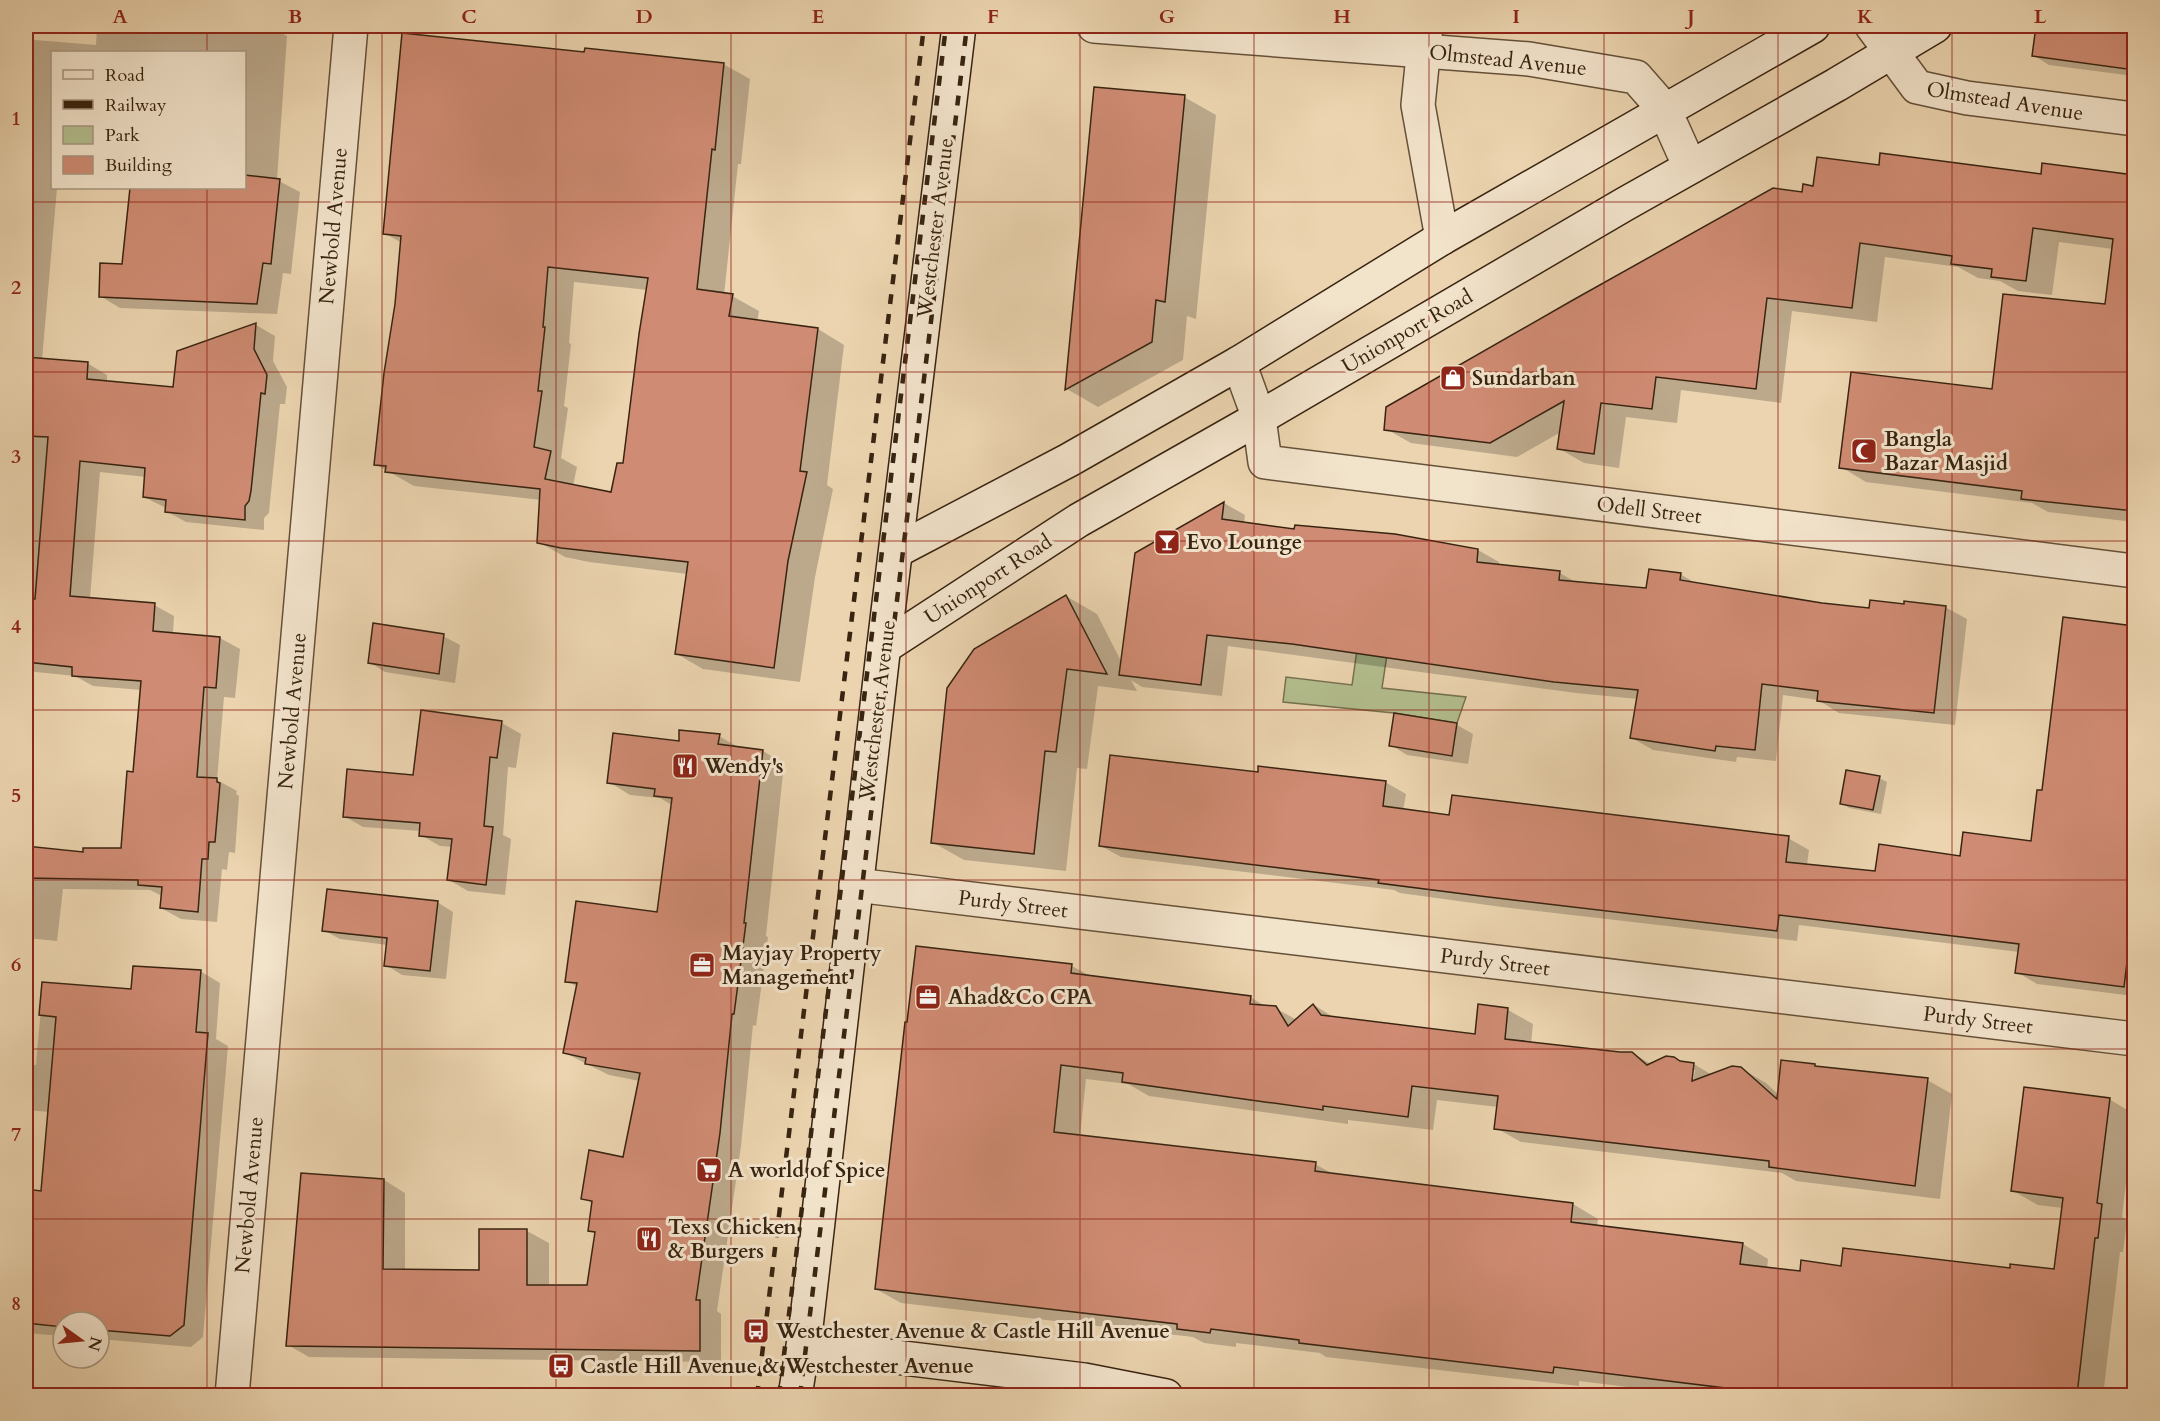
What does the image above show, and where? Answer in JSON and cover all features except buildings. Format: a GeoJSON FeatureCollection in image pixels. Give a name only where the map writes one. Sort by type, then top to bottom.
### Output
{"type":"FeatureCollection","features":[{"type":"Feature","properties":{"kind":"street","name":"Newbold Avenue"},"geometry":{"type":"LineString","coordinates":[[232,1395],[351,26]]}},
{"type":"Feature","properties":{"kind":"street","name":"Westchester Avenue"},"geometry":{"type":"LineString","coordinates":[[795,1395],[804,1346],[856,885],[959,26]]}},
{"type":"Feature","properties":{"kind":"street","name":"Olmstead Avenue"},"geometry":{"type":"LineString","coordinates":[[1094,26],[1424,39],[1636,77],[1664,110],[1690,167]]}},
{"type":"Feature","properties":{"kind":"street"},"geometry":{"type":"LineString","coordinates":[[896,550],[1069,460],[1239,363],[1442,238],[1813,26]]}},
{"type":"Feature","properties":{"kind":"street","name":"Olmstead Avenue"},"geometry":{"type":"LineString","coordinates":[[1872,26],[1917,87],[1967,98],[2134,119]]}},
{"type":"Feature","properties":{"kind":"street","name":"Unionport Road"},"geometry":{"type":"LineString","coordinates":[[884,647],[1079,520],[1935,26]]}},
{"type":"Feature","properties":{"kind":"street"},"geometry":{"type":"LineString","coordinates":[[1424,39],[1418,105],[1442,238]]}},
{"type":"Feature","properties":{"kind":"street","name":"Odell Street"},"geometry":{"type":"LineString","coordinates":[[1239,363],[1259,418],[1265,462],[2134,571]]}},
{"type":"Feature","properties":{"kind":"street","name":"Purdy Street"},"geometry":{"type":"LineString","coordinates":[[856,885],[2134,1039]]}},
{"type":"Feature","properties":{"kind":"street"},"geometry":{"type":"LineString","coordinates":[[804,1346],[1084,1380],[1166,1395]]}},
{"type":"Feature","properties":{"kind":"green space"},"geometry":{"type":"Polygon","coordinates":[[[1358,643],[1388,648],[1382,688],[1466,697],[1457,723],[1394,713],[1283,702],[1286,677],[1352,685],[1358,643]]]}},
{"type":"Feature","properties":{"kind":"railway"},"geometry":{"type":"LineString","coordinates":[[757,1396],[924,26]]}},
{"type":"Feature","properties":{"kind":"railway"},"geometry":{"type":"LineString","coordinates":[[779,1396],[946,26]]}},
{"type":"Feature","properties":{"kind":"railway"},"geometry":{"type":"LineString","coordinates":[[800,1396],[967,26]]}},
{"type":"Feature","properties":{"kind":"place","name":"Sundarban"},"geometry":{"type":"Point","coordinates":[1453,378]}},
{"type":"Feature","properties":{"kind":"place","name":"Bangla Bazar Masjid"},"geometry":{"type":"Point","coordinates":[1864,451]}},
{"type":"Feature","properties":{"kind":"place","name":"Evo Lounge"},"geometry":{"type":"Point","coordinates":[1167,542]}},
{"type":"Feature","properties":{"kind":"place","name":"Wendy's"},"geometry":{"type":"Point","coordinates":[685,766]}},
{"type":"Feature","properties":{"kind":"place","name":"Mayjay Property Management"},"geometry":{"type":"Point","coordinates":[702,965]}},
{"type":"Feature","properties":{"kind":"place","name":"Ahad&Co CPA"},"geometry":{"type":"Point","coordinates":[928,997]}},
{"type":"Feature","properties":{"kind":"place","name":"A world of Spice"},"geometry":{"type":"Point","coordinates":[709,1170]}},
{"type":"Feature","properties":{"kind":"place","name":"Texs Chicken & Burgers"},"geometry":{"type":"Point","coordinates":[649,1239]}},
{"type":"Feature","properties":{"kind":"place","name":"Westchester Avenue & Castle Hill Avenue"},"geometry":{"type":"Point","coordinates":[756,1331]}},
{"type":"Feature","properties":{"kind":"place","name":"Castle Hill Avenue & Westchester Avenue"},"geometry":{"type":"Point","coordinates":[561,1366]}}]}
